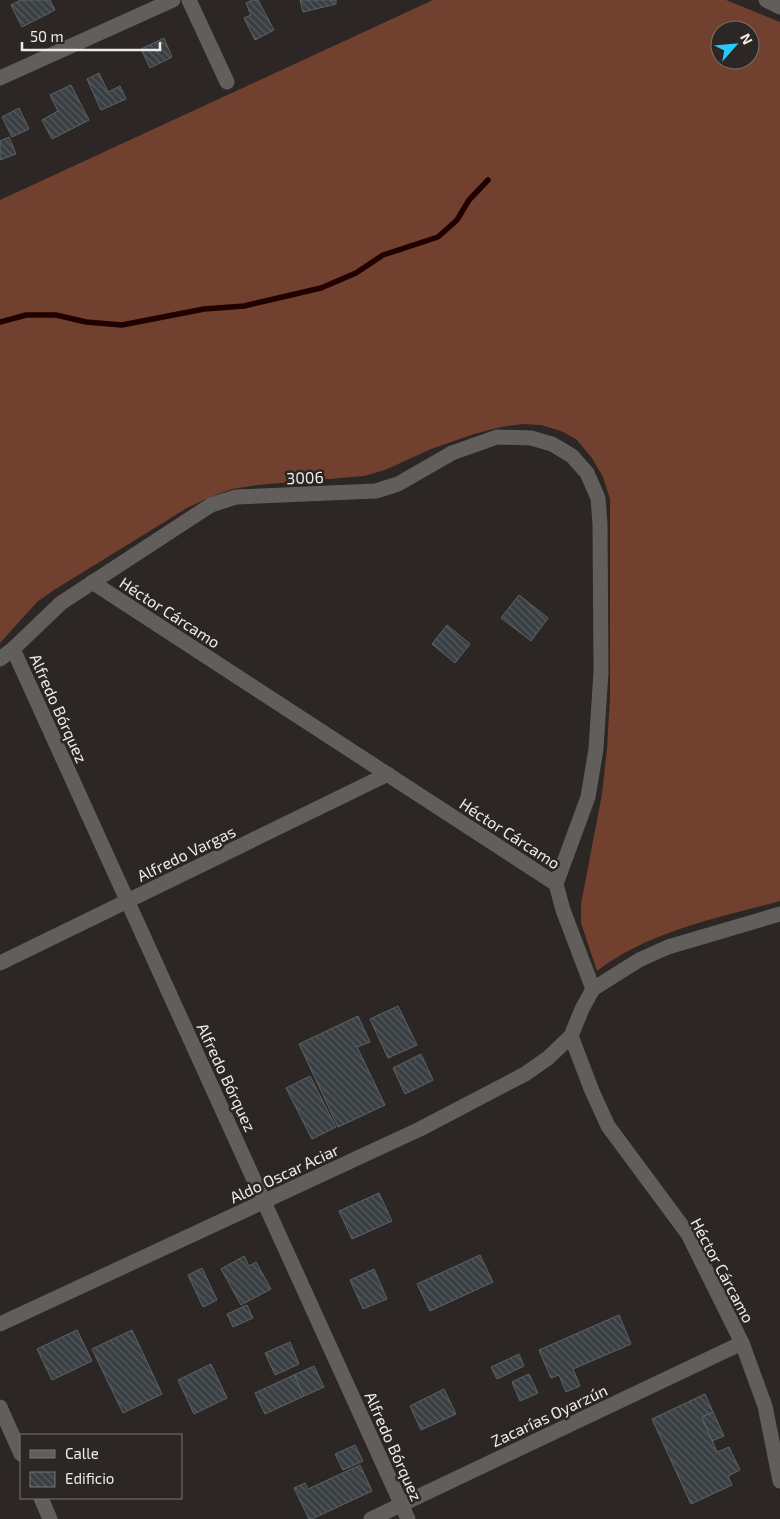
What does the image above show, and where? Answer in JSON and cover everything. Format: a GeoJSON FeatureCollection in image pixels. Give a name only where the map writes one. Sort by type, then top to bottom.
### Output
{"type":"FeatureCollection","features":[{"type":"Feature","properties":{"kind":"street"},"geometry":{"type":"LineString","coordinates":[[0,78],[173,0]]}},
{"type":"Feature","properties":{"kind":"street"},"geometry":{"type":"LineString","coordinates":[[189,0],[226,82]]}},
{"type":"Feature","properties":{"kind":"street"},"geometry":{"type":"LineString","coordinates":[[766,0],[780,7]]}},
{"type":"Feature","properties":{"kind":"street","name":"3006"},"geometry":{"type":"LineString","coordinates":[[0,659],[62,603],[211,505],[236,497],[376,492],[398,484],[452,453],[497,437],[531,438],[552,444],[572,456],[588,473],[598,498],[602,672],[596,748],[588,797],[556,884]]}},
{"type":"Feature","properties":{"kind":"street","name":"Héctor Cárcamo"},"geometry":{"type":"LineString","coordinates":[[92,582],[556,884],[563,910],[594,989]]}},
{"type":"Feature","properties":{"kind":"street","name":"Alfredo Bórquez"},"geometry":{"type":"LineString","coordinates":[[13,649],[408,1519]]}},
{"type":"Feature","properties":{"kind":"street","name":"Alfredo Vargas"},"geometry":{"type":"LineString","coordinates":[[0,963],[388,774]]}},
{"type":"Feature","properties":{"kind":"street"},"geometry":{"type":"LineString","coordinates":[[572,1036],[582,1009],[594,989],[640,960],[668,947],[780,914]]}},
{"type":"Feature","properties":{"kind":"street","name":"Héctor Cárcamo"},"geometry":{"type":"LineString","coordinates":[[572,1036],[592,1091],[608,1126],[688,1234],[742,1343],[765,1406],[780,1481]]}},
{"type":"Feature","properties":{"kind":"street","name":"Aldo Oscar Aciar"},"geometry":{"type":"LineString","coordinates":[[0,1324],[420,1129],[526,1074],[548,1058],[572,1036]]}},
{"type":"Feature","properties":{"kind":"street","name":"Zacarías Oyarzún"},"geometry":{"type":"LineString","coordinates":[[371,1519],[742,1343]]}},
{"type":"Feature","properties":{"kind":"street"},"geometry":{"type":"LineString","coordinates":[[0,1406],[20,1452]]}},
{"type":"Feature","properties":{"kind":"street"},"geometry":{"type":"LineString","coordinates":[[41,1499],[50,1519]]}},
{"type":"Feature","properties":{"kind":"shaded area"},"geometry":{"type":"Polygon","coordinates":[[[433,0],[726,0],[780,22],[780,901],[685,927],[661,936],[617,957],[597,971],[581,923],[581,904],[602,794],[607,749],[610,697],[610,499],[603,477],[592,458],[576,439],[561,431],[541,425],[523,424],[501,427],[431,449],[385,470],[364,476],[258,485],[232,489],[208,498],[187,508],[54,590],[37,602],[0,643],[0,200],[433,0]]]}},
{"type":"Feature","properties":{"kind":"building"},"geometry":{"type":"Polygon","coordinates":[[[21,0],[50,0],[55,10],[22,27],[11,5],[21,0]]]}},
{"type":"Feature","properties":{"kind":"building"},"geometry":{"type":"Polygon","coordinates":[[[258,0],[274,30],[255,40],[244,18],[251,15],[246,3],[258,0]]]}},
{"type":"Feature","properties":{"kind":"building"},"geometry":{"type":"Polygon","coordinates":[[[300,0],[336,0],[336,4],[303,12],[300,0]]]}},
{"type":"Feature","properties":{"kind":"building"},"geometry":{"type":"Polygon","coordinates":[[[164,38],[172,57],[150,68],[141,49],[164,38]]]}},
{"type":"Feature","properties":{"kind":"building"},"geometry":{"type":"Polygon","coordinates":[[[99,73],[108,92],[120,86],[126,99],[101,110],[87,79],[99,73]]]}},
{"type":"Feature","properties":{"kind":"building"},"geometry":{"type":"Polygon","coordinates":[[[71,85],[89,120],[52,139],[42,120],[58,111],[50,95],[71,85]]]}},
{"type":"Feature","properties":{"kind":"building"},"geometry":{"type":"Polygon","coordinates":[[[19,108],[29,129],[12,137],[2,117],[19,108]]]}},
{"type":"Feature","properties":{"kind":"building"},"geometry":{"type":"Polygon","coordinates":[[[9,137],[16,154],[0,160],[0,141],[9,137]]]}},
{"type":"Feature","properties":{"kind":"building"},"geometry":{"type":"Polygon","coordinates":[[[519,595],[548,618],[531,641],[501,618],[519,595]]]}},
{"type":"Feature","properties":{"kind":"building"},"geometry":{"type":"Polygon","coordinates":[[[447,625],[470,644],[455,663],[432,644],[447,625]]]}},
{"type":"Feature","properties":{"kind":"building"},"geometry":{"type":"Polygon","coordinates":[[[398,1006],[417,1045],[388,1058],[370,1019],[398,1006]]]}},
{"type":"Feature","properties":{"kind":"building"},"geometry":{"type":"Polygon","coordinates":[[[358,1016],[370,1042],[357,1047],[385,1105],[338,1127],[299,1044],[358,1016]]]}},
{"type":"Feature","properties":{"kind":"building"},"geometry":{"type":"Polygon","coordinates":[[[421,1054],[433,1080],[405,1094],[393,1068],[421,1054]]]}},
{"type":"Feature","properties":{"kind":"building"},"geometry":{"type":"Polygon","coordinates":[[[310,1076],[336,1127],[312,1139],[286,1088],[310,1076]]]}},
{"type":"Feature","properties":{"kind":"building"},"geometry":{"type":"Polygon","coordinates":[[[379,1193],[392,1221],[352,1239],[339,1211],[379,1193]]]}},
{"type":"Feature","properties":{"kind":"building"},"geometry":{"type":"Polygon","coordinates":[[[480,1255],[493,1282],[430,1311],[417,1284],[480,1255]]]}},
{"type":"Feature","properties":{"kind":"building"},"geometry":{"type":"Polygon","coordinates":[[[244,1256],[249,1266],[256,1262],[271,1289],[241,1305],[221,1269],[244,1256]]]}},
{"type":"Feature","properties":{"kind":"building"},"geometry":{"type":"Polygon","coordinates":[[[202,1268],[217,1300],[203,1307],[188,1275],[202,1268]]]}},
{"type":"Feature","properties":{"kind":"building"},"geometry":{"type":"Polygon","coordinates":[[[374,1269],[387,1299],[363,1309],[350,1280],[374,1269]]]}},
{"type":"Feature","properties":{"kind":"building"},"geometry":{"type":"Polygon","coordinates":[[[247,1305],[253,1318],[233,1327],[227,1314],[247,1305]]]}},
{"type":"Feature","properties":{"kind":"building"},"geometry":{"type":"Polygon","coordinates":[[[619,1315],[631,1344],[573,1369],[580,1386],[566,1392],[559,1375],[551,1378],[539,1350],[619,1315]]]}},
{"type":"Feature","properties":{"kind":"building"},"geometry":{"type":"Polygon","coordinates":[[[77,1330],[92,1361],[52,1380],[37,1349],[77,1330]]]}},
{"type":"Feature","properties":{"kind":"building"},"geometry":{"type":"Polygon","coordinates":[[[132,1330],[162,1394],[123,1413],[92,1349],[132,1330]]]}},
{"type":"Feature","properties":{"kind":"building"},"geometry":{"type":"Polygon","coordinates":[[[290,1342],[299,1364],[275,1375],[265,1353],[290,1342]]]}},
{"type":"Feature","properties":{"kind":"building"},"geometry":{"type":"Polygon","coordinates":[[[519,1354],[524,1366],[497,1379],[491,1367],[519,1354]]]}},
{"type":"Feature","properties":{"kind":"building"},"geometry":{"type":"Polygon","coordinates":[[[211,1364],[227,1398],[194,1414],[178,1380],[211,1364]]]}},
{"type":"Feature","properties":{"kind":"building"},"geometry":{"type":"Polygon","coordinates":[[[314,1366],[324,1387],[304,1396],[294,1375],[314,1366]]]}},
{"type":"Feature","properties":{"kind":"building"},"geometry":{"type":"Polygon","coordinates":[[[529,1374],[538,1393],[520,1401],[512,1382],[529,1374]]]}},
{"type":"Feature","properties":{"kind":"building"},"geometry":{"type":"Polygon","coordinates":[[[294,1375],[304,1396],[265,1414],[255,1393],[294,1375]]]}},
{"type":"Feature","properties":{"kind":"building"},"geometry":{"type":"Polygon","coordinates":[[[444,1389],[456,1414],[421,1430],[410,1406],[444,1389]]]}},
{"type":"Feature","properties":{"kind":"building"},"geometry":{"type":"Polygon","coordinates":[[[705,1394],[713,1412],[702,1417],[717,1452],[729,1447],[740,1470],[728,1476],[732,1485],[691,1504],[652,1419],[705,1394]]]}},
{"type":"Feature","properties":{"kind":"building"},"geometry":{"type":"Polygon","coordinates":[[[713,1412],[724,1436],[712,1441],[702,1417],[713,1412]]]}},
{"type":"Feature","properties":{"kind":"building"},"geometry":{"type":"Polygon","coordinates":[[[355,1445],[363,1461],[343,1470],[335,1454],[355,1445]]]}},
{"type":"Feature","properties":{"kind":"building"},"geometry":{"type":"Polygon","coordinates":[[[360,1465],[372,1491],[309,1519],[294,1488],[305,1483],[308,1489],[360,1465]]]}},
{"type":"Feature","properties":{"kind":"waterway"},"geometry":{"type":"LineString","coordinates":[[0,322],[26,315],[56,315],[86,322],[122,325],[204,309],[244,306],[321,288],[356,273],[383,255],[438,237],[457,220],[469,200],[488,180]]}}]}
